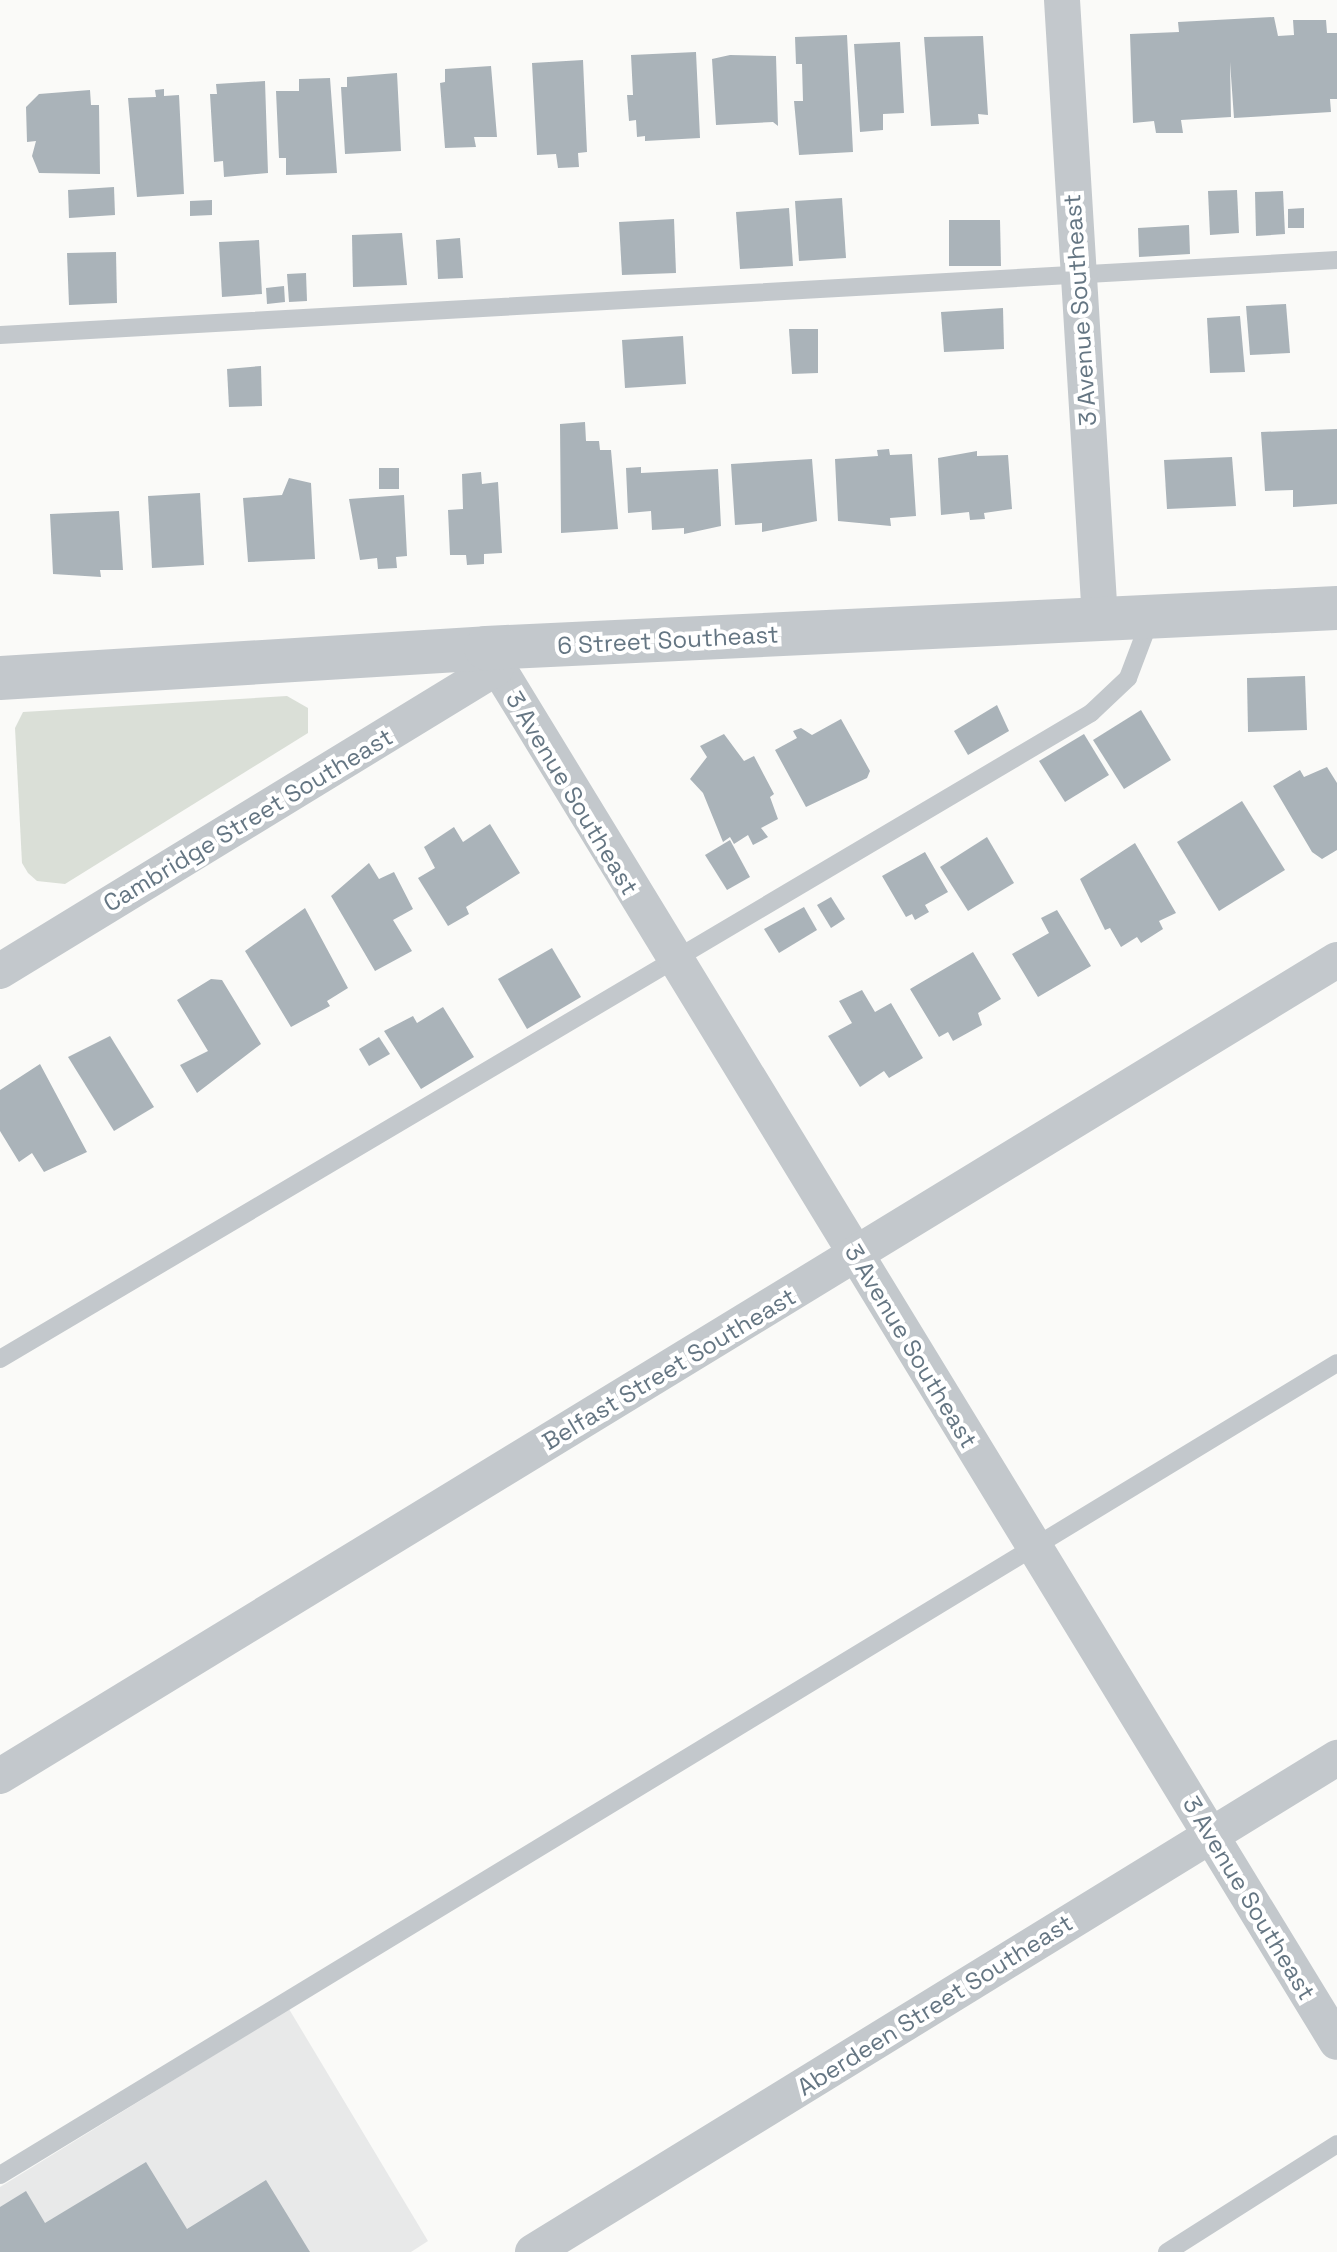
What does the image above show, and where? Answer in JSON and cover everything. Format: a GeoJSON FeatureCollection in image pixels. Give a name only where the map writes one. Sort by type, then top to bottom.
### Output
{"type":"FeatureCollection","features":[{"type":"Feature","properties":{"kind":"street","name":"3 Avenue Southeast"},"geometry":{"type":"LineString","coordinates":[[1062,0],[1100,619]]}},
{"type":"Feature","properties":{"kind":"street","name":"6 Street Southeast"},"geometry":{"type":"LineString","coordinates":[[0,678],[491,658],[1100,619],[1337,608]]}},
{"type":"Feature","properties":{"kind":"street","name":"3 Avenue Southeast"},"geometry":{"type":"LineString","coordinates":[[491,658],[673,961],[1337,2042]]}},
{"type":"Feature","properties":{"kind":"street","name":"Cambridge Street Southeast"},"geometry":{"type":"LineString","coordinates":[[0,971],[491,658]]}},
{"type":"Feature","properties":{"kind":"street","name":"Belfast Street Southeast"},"geometry":{"type":"LineString","coordinates":[[0,1776],[1337,960]]}},
{"type":"Feature","properties":{"kind":"street","name":"Aberdeen Street Southeast"},"geometry":{"type":"LineString","coordinates":[[533,2252],[1337,1758]]}},
{"type":"Feature","properties":{"kind":"lane"},"geometry":{"type":"LineString","coordinates":[[0,335],[1337,260]]}},
{"type":"Feature","properties":{"kind":"lane"},"geometry":{"type":"LineString","coordinates":[[0,1359],[1091,713],[1128,678],[1151,617]]}},
{"type":"Feature","properties":{"kind":"lane"},"geometry":{"type":"LineString","coordinates":[[0,2175],[1337,1363]]}},
{"type":"Feature","properties":{"kind":"lane"},"geometry":{"type":"LineString","coordinates":[[1167,2252],[1337,2144]]}},
{"type":"Feature","properties":{"kind":"shaded area"},"geometry":{"type":"Polygon","coordinates":[[[287,696],[308,708],[308,733],[65,884],[37,881],[28,873],[22,863],[15,728],[23,712],[287,696]]]}},
{"type":"Feature","properties":{"kind":"shaded area"},"geometry":{"type":"Polygon","coordinates":[[[289,2009],[428,2241],[411,2252],[0,2252],[0,2187],[289,2009]]]}},
{"type":"Feature","properties":{"kind":"building"},"geometry":{"type":"Polygon","coordinates":[[[1274,17],[1278,36],[1294,35],[1293,20],[1326,20],[1327,33],[1337,33],[1337,99],[1330,99],[1331,112],[1234,118],[1230,62],[1231,117],[1181,120],[1183,133],[1156,133],[1154,121],[1133,123],[1130,34],[1179,32],[1178,22],[1274,17]]]}},
{"type":"Feature","properties":{"kind":"building"},"geometry":{"type":"Polygon","coordinates":[[[847,35],[853,152],[799,155],[794,101],[803,101],[802,64],[796,64],[795,37],[847,35]]]}},
{"type":"Feature","properties":{"kind":"building"},"geometry":{"type":"Polygon","coordinates":[[[983,36],[988,115],[978,114],[979,124],[931,126],[924,37],[983,36]]]}},
{"type":"Feature","properties":{"kind":"building"},"geometry":{"type":"Polygon","coordinates":[[[900,42],[904,113],[883,114],[883,130],[860,132],[854,44],[900,42]]]}},
{"type":"Feature","properties":{"kind":"building"},"geometry":{"type":"Polygon","coordinates":[[[696,52],[700,138],[645,141],[645,136],[637,137],[636,120],[629,121],[627,95],[633,95],[631,55],[696,52]]]}},
{"type":"Feature","properties":{"kind":"building"},"geometry":{"type":"Polygon","coordinates":[[[730,55],[776,56],[778,126],[773,122],[716,125],[712,59],[730,55]]]}},
{"type":"Feature","properties":{"kind":"building"},"geometry":{"type":"Polygon","coordinates":[[[583,60],[587,152],[578,153],[579,167],[558,168],[556,154],[537,155],[532,63],[583,60]]]}},
{"type":"Feature","properties":{"kind":"building"},"geometry":{"type":"Polygon","coordinates":[[[491,66],[497,137],[474,137],[476,147],[445,148],[440,83],[445,82],[445,69],[491,66]]]}},
{"type":"Feature","properties":{"kind":"building"},"geometry":{"type":"Polygon","coordinates":[[[397,73],[401,151],[345,154],[341,87],[347,87],[347,77],[397,73]]]}},
{"type":"Feature","properties":{"kind":"building"},"geometry":{"type":"Polygon","coordinates":[[[330,78],[337,173],[286,175],[286,158],[279,158],[276,91],[299,91],[299,79],[330,78]]]}},
{"type":"Feature","properties":{"kind":"building"},"geometry":{"type":"Polygon","coordinates":[[[265,81],[268,173],[224,177],[223,161],[214,162],[210,94],[217,94],[216,84],[265,81]]]}},
{"type":"Feature","properties":{"kind":"building"},"geometry":{"type":"Polygon","coordinates":[[[164,89],[164,96],[179,95],[184,194],[137,197],[128,98],[156,97],[155,90],[164,89]]]}},
{"type":"Feature","properties":{"kind":"building"},"geometry":{"type":"Polygon","coordinates":[[[90,90],[91,105],[99,105],[100,174],[39,173],[32,156],[36,141],[27,142],[26,107],[39,94],[90,90]]]}},
{"type":"Feature","properties":{"kind":"building"},"geometry":{"type":"Polygon","coordinates":[[[114,187],[115,215],[69,218],[68,190],[114,187]]]}},
{"type":"Feature","properties":{"kind":"building"},"geometry":{"type":"Polygon","coordinates":[[[1237,190],[1239,233],[1210,235],[1208,191],[1237,190]]]}},
{"type":"Feature","properties":{"kind":"building"},"geometry":{"type":"Polygon","coordinates":[[[1283,191],[1285,234],[1256,236],[1255,192],[1283,191]]]}},
{"type":"Feature","properties":{"kind":"building"},"geometry":{"type":"Polygon","coordinates":[[[842,198],[846,258],[799,261],[795,201],[842,198]]]}},
{"type":"Feature","properties":{"kind":"building"},"geometry":{"type":"Polygon","coordinates":[[[212,200],[212,215],[190,216],[190,201],[212,200]]]}},
{"type":"Feature","properties":{"kind":"building"},"geometry":{"type":"Polygon","coordinates":[[[789,208],[793,266],[740,269],[736,212],[789,208]]]}},
{"type":"Feature","properties":{"kind":"building"},"geometry":{"type":"Polygon","coordinates":[[[1304,208],[1304,228],[1288,228],[1288,209],[1304,208]]]}},
{"type":"Feature","properties":{"kind":"building"},"geometry":{"type":"Polygon","coordinates":[[[674,219],[676,273],[622,275],[619,222],[674,219]]]}},
{"type":"Feature","properties":{"kind":"building"},"geometry":{"type":"Polygon","coordinates":[[[949,220],[1000,220],[1001,266],[949,266],[949,220]]]}},
{"type":"Feature","properties":{"kind":"building"},"geometry":{"type":"Polygon","coordinates":[[[1189,225],[1190,254],[1139,257],[1138,228],[1189,225]]]}},
{"type":"Feature","properties":{"kind":"building"},"geometry":{"type":"Polygon","coordinates":[[[402,233],[407,285],[353,287],[352,235],[402,233]]]}},
{"type":"Feature","properties":{"kind":"building"},"geometry":{"type":"Polygon","coordinates":[[[460,238],[463,278],[438,279],[436,240],[460,238]]]}},
{"type":"Feature","properties":{"kind":"building"},"geometry":{"type":"Polygon","coordinates":[[[259,240],[262,294],[222,297],[219,242],[259,240]]]}},
{"type":"Feature","properties":{"kind":"building"},"geometry":{"type":"Polygon","coordinates":[[[116,252],[117,303],[69,305],[67,253],[116,252]]]}},
{"type":"Feature","properties":{"kind":"building"},"geometry":{"type":"Polygon","coordinates":[[[306,273],[307,301],[289,302],[287,274],[306,273]]]}},
{"type":"Feature","properties":{"kind":"building"},"geometry":{"type":"Polygon","coordinates":[[[284,286],[285,302],[267,304],[266,288],[284,286]]]}},
{"type":"Feature","properties":{"kind":"building"},"geometry":{"type":"Polygon","coordinates":[[[1286,304],[1290,353],[1250,355],[1246,306],[1286,304]]]}},
{"type":"Feature","properties":{"kind":"building"},"geometry":{"type":"Polygon","coordinates":[[[1003,308],[1004,349],[944,352],[941,312],[1003,308]]]}},
{"type":"Feature","properties":{"kind":"building"},"geometry":{"type":"Polygon","coordinates":[[[1240,316],[1245,372],[1210,373],[1207,318],[1240,316]]]}},
{"type":"Feature","properties":{"kind":"building"},"geometry":{"type":"Polygon","coordinates":[[[789,329],[818,329],[818,373],[792,374],[789,329]]]}},
{"type":"Feature","properties":{"kind":"building"},"geometry":{"type":"Polygon","coordinates":[[[683,336],[686,384],[625,388],[622,340],[683,336]]]}},
{"type":"Feature","properties":{"kind":"building"},"geometry":{"type":"Polygon","coordinates":[[[261,366],[262,406],[229,407],[227,369],[261,366]]]}},
{"type":"Feature","properties":{"kind":"building"},"geometry":{"type":"Polygon","coordinates":[[[585,422],[586,441],[599,441],[600,450],[611,450],[618,529],[561,533],[560,424],[585,422]]]}},
{"type":"Feature","properties":{"kind":"building"},"geometry":{"type":"Polygon","coordinates":[[[1337,429],[1337,504],[1293,507],[1293,490],[1265,491],[1261,432],[1337,429]]]}},
{"type":"Feature","properties":{"kind":"building"},"geometry":{"type":"Polygon","coordinates":[[[889,449],[890,455],[912,454],[916,516],[890,518],[891,526],[838,521],[835,459],[878,456],[877,450],[889,449]]]}},
{"type":"Feature","properties":{"kind":"building"},"geometry":{"type":"Polygon","coordinates":[[[977,451],[977,456],[1008,455],[1012,509],[984,513],[985,519],[970,520],[969,512],[941,515],[938,458],[977,451]]]}},
{"type":"Feature","properties":{"kind":"building"},"geometry":{"type":"Polygon","coordinates":[[[1232,457],[1236,506],[1167,509],[1164,460],[1232,457]]]}},
{"type":"Feature","properties":{"kind":"building"},"geometry":{"type":"Polygon","coordinates":[[[812,459],[817,521],[762,532],[762,523],[735,525],[731,464],[812,459]]]}},
{"type":"Feature","properties":{"kind":"building"},"geometry":{"type":"Polygon","coordinates":[[[641,467],[641,473],[718,469],[721,526],[684,534],[684,528],[652,530],[651,511],[628,513],[626,468],[641,467]]]}},
{"type":"Feature","properties":{"kind":"building"},"geometry":{"type":"Polygon","coordinates":[[[379,468],[399,468],[399,489],[379,489],[379,468]]]}},
{"type":"Feature","properties":{"kind":"building"},"geometry":{"type":"Polygon","coordinates":[[[481,472],[482,484],[498,482],[502,553],[484,554],[484,564],[467,565],[466,555],[450,555],[448,510],[463,509],[462,474],[481,472]]]}},
{"type":"Feature","properties":{"kind":"building"},"geometry":{"type":"Polygon","coordinates":[[[289,478],[311,483],[315,559],[248,562],[243,498],[282,495],[289,478]]]}},
{"type":"Feature","properties":{"kind":"building"},"geometry":{"type":"Polygon","coordinates":[[[200,493],[204,565],[152,568],[148,496],[200,493]]]}},
{"type":"Feature","properties":{"kind":"building"},"geometry":{"type":"Polygon","coordinates":[[[404,495],[407,556],[396,557],[397,568],[378,569],[377,558],[360,560],[349,499],[404,495]]]}},
{"type":"Feature","properties":{"kind":"building"},"geometry":{"type":"Polygon","coordinates":[[[119,511],[123,570],[100,570],[101,577],[53,574],[50,514],[119,511]]]}},
{"type":"Feature","properties":{"kind":"building"},"geometry":{"type":"Polygon","coordinates":[[[1305,676],[1307,730],[1248,732],[1247,678],[1305,676]]]}},
{"type":"Feature","properties":{"kind":"building"},"geometry":{"type":"Polygon","coordinates":[[[997,705],[1009,731],[968,755],[954,731],[997,705]]]}},
{"type":"Feature","properties":{"kind":"building"},"geometry":{"type":"Polygon","coordinates":[[[1141,710],[1171,760],[1124,789],[1093,740],[1141,710]]]}},
{"type":"Feature","properties":{"kind":"building"},"geometry":{"type":"Polygon","coordinates":[[[841,719],[870,771],[867,778],[806,807],[775,750],[797,738],[793,731],[801,728],[812,735],[841,719]]]}},
{"type":"Feature","properties":{"kind":"building"},"geometry":{"type":"Polygon","coordinates":[[[724,734],[744,761],[754,756],[774,794],[770,797],[778,819],[761,828],[768,837],[753,845],[748,835],[734,844],[730,837],[723,842],[703,793],[690,779],[707,757],[700,746],[724,734]]]}},
{"type":"Feature","properties":{"kind":"building"},"geometry":{"type":"Polygon","coordinates":[[[1084,734],[1109,775],[1065,802],[1039,761],[1084,734]]]}},
{"type":"Feature","properties":{"kind":"building"},"geometry":{"type":"Polygon","coordinates":[[[1327,767],[1337,783],[1337,850],[1322,859],[1312,852],[1273,786],[1300,770],[1304,777],[1327,767]]]}},
{"type":"Feature","properties":{"kind":"building"},"geometry":{"type":"Polygon","coordinates":[[[1242,801],[1285,870],[1219,911],[1177,842],[1242,801]]]}},
{"type":"Feature","properties":{"kind":"building"},"geometry":{"type":"Polygon","coordinates":[[[490,824],[520,873],[466,907],[469,914],[448,926],[418,878],[435,868],[424,847],[454,827],[463,842],[490,824]]]}},
{"type":"Feature","properties":{"kind":"building"},"geometry":{"type":"Polygon","coordinates":[[[987,837],[1014,883],[968,911],[940,867],[987,837]]]}},
{"type":"Feature","properties":{"kind":"building"},"geometry":{"type":"Polygon","coordinates":[[[730,840],[750,877],[727,890],[705,855],[730,840]]]}},
{"type":"Feature","properties":{"kind":"building"},"geometry":{"type":"Polygon","coordinates":[[[1135,843],[1176,913],[1159,921],[1163,929],[1141,943],[1137,937],[1121,947],[1110,928],[1105,930],[1080,879],[1135,843]]]}},
{"type":"Feature","properties":{"kind":"building"},"geometry":{"type":"Polygon","coordinates":[[[925,852],[948,892],[925,905],[929,912],[915,920],[912,914],[906,917],[882,876],[925,852]]]}},
{"type":"Feature","properties":{"kind":"building"},"geometry":{"type":"Polygon","coordinates":[[[369,863],[379,879],[394,872],[413,909],[393,920],[412,951],[375,971],[331,896],[369,863]]]}},
{"type":"Feature","properties":{"kind":"building"},"geometry":{"type":"Polygon","coordinates":[[[831,897],[845,919],[831,928],[817,905],[831,897]]]}},
{"type":"Feature","properties":{"kind":"building"},"geometry":{"type":"Polygon","coordinates":[[[804,907],[817,930],[779,953],[764,929],[804,907]]]}},
{"type":"Feature","properties":{"kind":"building"},"geometry":{"type":"Polygon","coordinates":[[[305,908],[348,988],[327,1001],[330,1006],[291,1027],[245,951],[305,908]]]}},
{"type":"Feature","properties":{"kind":"building"},"geometry":{"type":"Polygon","coordinates":[[[1057,910],[1091,966],[1038,997],[1012,954],[1049,933],[1041,918],[1057,910]]]}},
{"type":"Feature","properties":{"kind":"building"},"geometry":{"type":"Polygon","coordinates":[[[552,948],[581,997],[527,1029],[498,979],[552,948]]]}},
{"type":"Feature","properties":{"kind":"building"},"geometry":{"type":"Polygon","coordinates":[[[973,952],[1001,999],[978,1013],[982,1025],[953,1041],[948,1032],[939,1037],[910,989],[973,952]]]}},
{"type":"Feature","properties":{"kind":"building"},"geometry":{"type":"Polygon","coordinates":[[[211,979],[222,980],[261,1044],[197,1093],[180,1065],[208,1051],[177,1000],[211,979]]]}},
{"type":"Feature","properties":{"kind":"building"},"geometry":{"type":"Polygon","coordinates":[[[862,990],[875,1012],[891,1003],[923,1058],[889,1078],[884,1071],[860,1087],[828,1036],[852,1023],[839,1001],[862,990]]]}},
{"type":"Feature","properties":{"kind":"building"},"geometry":{"type":"Polygon","coordinates":[[[443,1007],[474,1057],[421,1089],[384,1031],[413,1016],[417,1023],[443,1007]]]}},
{"type":"Feature","properties":{"kind":"building"},"geometry":{"type":"Polygon","coordinates":[[[110,1036],[154,1107],[114,1131],[68,1057],[110,1036]]]}},
{"type":"Feature","properties":{"kind":"building"},"geometry":{"type":"Polygon","coordinates":[[[379,1037],[390,1054],[369,1066],[359,1049],[379,1037]]]}},
{"type":"Feature","properties":{"kind":"building"},"geometry":{"type":"Polygon","coordinates":[[[40,1064],[87,1152],[44,1172],[32,1153],[19,1162],[0,1131],[0,1090],[40,1064]]]}},
{"type":"Feature","properties":{"kind":"building"},"geometry":{"type":"Polygon","coordinates":[[[146,2162],[187,2229],[266,2180],[310,2252],[0,2252],[0,2207],[26,2191],[45,2223],[146,2162]]]}}]}
